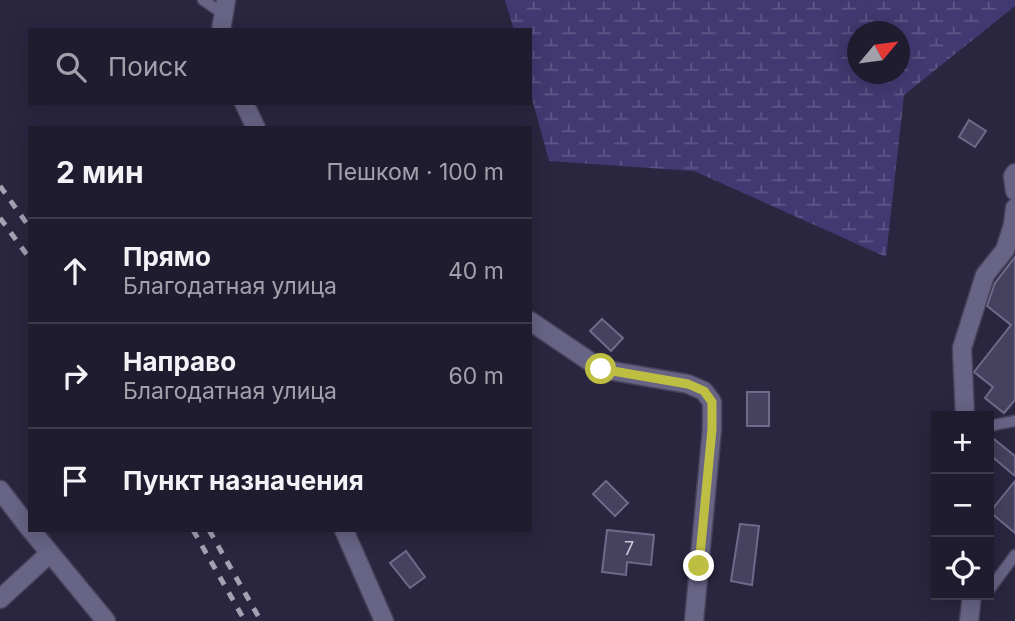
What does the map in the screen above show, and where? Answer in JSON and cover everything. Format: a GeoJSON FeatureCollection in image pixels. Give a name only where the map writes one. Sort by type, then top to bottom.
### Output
{"type":"FeatureCollection","features":[{"type":"Feature","properties":{"kind":"street"},"geometry":{"type":"LineString","coordinates":[[245,105],[255,126]]}},
{"type":"Feature","properties":{"kind":"street"},"geometry":{"type":"LineString","coordinates":[[1015,173],[1015,191]]}},
{"type":"Feature","properties":{"kind":"street"},"geometry":{"type":"LineString","coordinates":[[965,411],[962,348],[985,275],[1005,250],[1015,208]]}},
{"type":"Feature","properties":{"kind":"street"},"geometry":{"type":"LineString","coordinates":[[532,322],[601,369],[688,384],[704,391],[712,402],[712,429],[694,621]]}},
{"type":"Feature","properties":{"kind":"street"},"geometry":{"type":"LineString","coordinates":[[0,490],[28,527]]}},
{"type":"Feature","properties":{"kind":"street"},"geometry":{"type":"LineString","coordinates":[[32,532],[106,621]]}},
{"type":"Feature","properties":{"kind":"street"},"geometry":{"type":"LineString","coordinates":[[345,532],[384,621]]}},
{"type":"Feature","properties":{"kind":"street"},"geometry":{"type":"LineString","coordinates":[[0,599],[49,554]]}},
{"type":"Feature","properties":{"kind":"street"},"geometry":{"type":"LineString","coordinates":[[969,618],[971,600]]}},
{"type":"Feature","properties":{"kind":"lane"},"geometry":{"type":"LineString","coordinates":[[203,0],[223,14]]}},
{"type":"Feature","properties":{"kind":"lane"},"geometry":{"type":"LineString","coordinates":[[994,425],[1015,421]]}},
{"type":"Feature","properties":{"kind":"lane"},"geometry":{"type":"LineString","coordinates":[[994,583],[1015,555]]}},
{"type":"Feature","properties":{"kind":"lane"},"geometry":{"type":"LineString","coordinates":[[969,618],[982,600]]}},
{"type":"Feature","properties":{"kind":"green space"},"geometry":{"type":"Polygon","coordinates":[[[505,0],[1015,0],[1015,6],[904,95],[886,257],[694,171],[549,161],[532,98],[532,28],[513,28],[505,0]]]}},
{"type":"Feature","properties":{"kind":"building"},"geometry":{"type":"Polygon","coordinates":[[[969,120],[986,131],[975,147],[959,137],[969,120]]]}},
{"type":"Feature","properties":{"kind":"building"},"geometry":{"type":"Polygon","coordinates":[[[1015,257],[1015,400],[1004,413],[985,398],[993,387],[974,372],[1011,325],[987,306],[995,283],[1015,257]]]}},
{"type":"Feature","properties":{"kind":"building"},"geometry":{"type":"Polygon","coordinates":[[[602,319],[623,338],[611,351],[590,331],[602,319]]]}},
{"type":"Feature","properties":{"kind":"building"},"geometry":{"type":"Polygon","coordinates":[[[747,392],[769,392],[769,426],[747,426],[747,392]]]}},
{"type":"Feature","properties":{"kind":"building"},"geometry":{"type":"Polygon","coordinates":[[[994,439],[1015,456],[1015,476],[994,458],[994,439]]]}},
{"type":"Feature","properties":{"kind":"building"},"geometry":{"type":"Polygon","coordinates":[[[606,481],[628,503],[615,516],[593,494],[606,481]]]}},
{"type":"Feature","properties":{"kind":"building"},"geometry":{"type":"Polygon","coordinates":[[[1015,481],[1015,533],[994,515],[994,507],[1015,481]]]}},
{"type":"Feature","properties":{"kind":"building"},"geometry":{"type":"Polygon","coordinates":[[[740,524],[759,526],[752,585],[731,581],[740,524]]]}},
{"type":"Feature","properties":{"kind":"building"},"geometry":{"type":"Polygon","coordinates":[[[607,530],[654,535],[651,565],[627,562],[626,575],[602,572],[607,530]]]}},
{"type":"Feature","properties":{"kind":"building"},"geometry":{"type":"Polygon","coordinates":[[[406,551],[425,577],[410,588],[390,563],[406,551]]]}},
{"type":"Feature","properties":{"kind":"railway"},"geometry":{"type":"LineString","coordinates":[[0,186],[28,225]]}},
{"type":"Feature","properties":{"kind":"railway"},"geometry":{"type":"LineString","coordinates":[[0,218],[28,256]]}},
{"type":"Feature","properties":{"kind":"railway"},"geometry":{"type":"LineString","coordinates":[[194,532],[245,621]]}},
{"type":"Feature","properties":{"kind":"railway"},"geometry":{"type":"LineString","coordinates":[[210,532],[261,621]]}},
{"type":"Feature","properties":{"kind":"route"},"geometry":{"type":"LineString","coordinates":[[601,369],[688,384],[704,391],[712,402],[712,429],[699,566]]}}]}
